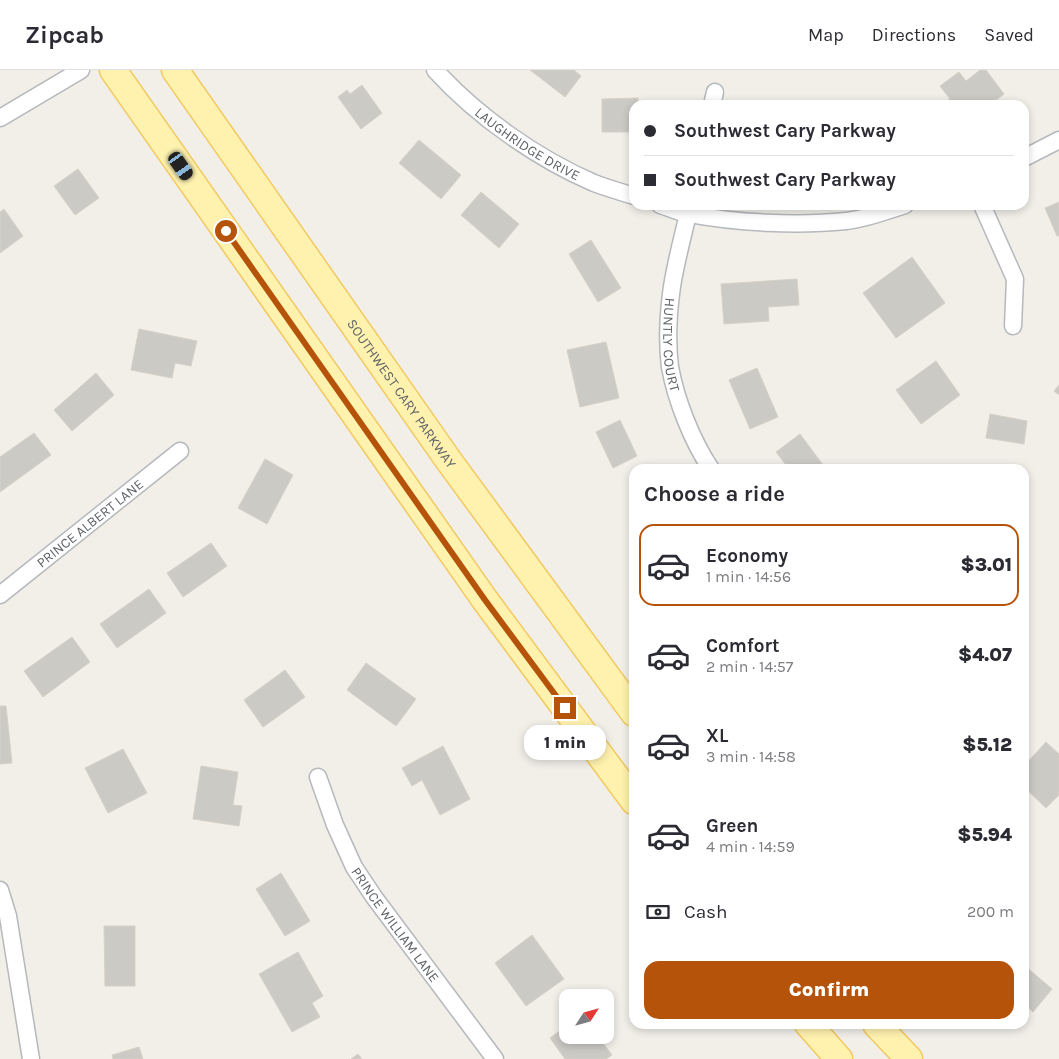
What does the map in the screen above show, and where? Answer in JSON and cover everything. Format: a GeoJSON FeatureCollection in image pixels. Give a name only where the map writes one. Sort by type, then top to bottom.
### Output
{"type":"FeatureCollection","features":[{"type":"Feature","properties":{"kind":"main road"},"geometry":{"type":"LineString","coordinates":[[113,70],[485,600],[629,794]]}},
{"type":"Feature","properties":{"kind":"main road","name":"SOUTHWEST CARY PARKWAY"},"geometry":{"type":"LineString","coordinates":[[175,70],[444,453],[629,706]]}},
{"type":"Feature","properties":{"kind":"main road"},"geometry":{"type":"LineString","coordinates":[[813,1029],[840,1059]]}},
{"type":"Feature","properties":{"kind":"main road"},"geometry":{"type":"LineString","coordinates":[[881,1029],[909,1059]]}},
{"type":"Feature","properties":{"kind":"street"},"geometry":{"type":"LineString","coordinates":[[0,118],[81,70]]}},
{"type":"Feature","properties":{"kind":"street","name":"LAUGHRIDGE DRIVE"},"geometry":{"type":"LineString","coordinates":[[435,70],[485,117],[538,153],[594,183],[629,194]]}},
{"type":"Feature","properties":{"kind":"street"},"geometry":{"type":"LineString","coordinates":[[1029,155],[1059,140]]}},
{"type":"Feature","properties":{"kind":"street"},"geometry":{"type":"LineString","coordinates":[[689,210],[754,222],[805,223],[847,221],[890,210]]}},
{"type":"Feature","properties":{"kind":"street","name":"HUNTLY COURT"},"geometry":{"type":"LineString","coordinates":[[689,210],[671,292],[668,335],[670,367],[679,399],[702,457],[707,464]]}},
{"type":"Feature","properties":{"kind":"street"},"geometry":{"type":"LineString","coordinates":[[984,210],[1015,279],[1013,326]]}},
{"type":"Feature","properties":{"kind":"street","name":"PRINCE ALBERT LANE"},"geometry":{"type":"LineString","coordinates":[[0,595],[180,451]]}},
{"type":"Feature","properties":{"kind":"street","name":"PRINCE WILLIAM LANE"},"geometry":{"type":"LineString","coordinates":[[318,777],[354,867],[374,897],[495,1059]]}},
{"type":"Feature","properties":{"kind":"street"},"geometry":{"type":"LineString","coordinates":[[0,890],[8,916],[31,1059]]}},
{"type":"Feature","properties":{"kind":"building"},"geometry":{"type":"Polygon","coordinates":[[[530,70],[574,70],[581,76],[565,97],[530,70]]]}},
{"type":"Feature","properties":{"kind":"building"},"geometry":{"type":"Polygon","coordinates":[[[980,70],[986,70],[1004,94],[996,100],[949,100],[950,99],[940,86],[959,72],[966,81],[980,70]]]}},
{"type":"Feature","properties":{"kind":"building"},"geometry":{"type":"Polygon","coordinates":[[[362,85],[382,113],[361,129],[338,97],[347,90],[350,94],[362,85]]]}},
{"type":"Feature","properties":{"kind":"building"},"geometry":{"type":"Polygon","coordinates":[[[638,98],[638,100],[629,100],[629,132],[602,132],[602,99],[638,98]]]}},
{"type":"Feature","properties":{"kind":"building"},"geometry":{"type":"Polygon","coordinates":[[[419,140],[461,175],[441,199],[399,163],[419,140]]]}},
{"type":"Feature","properties":{"kind":"building"},"geometry":{"type":"Polygon","coordinates":[[[78,169],[99,198],[75,215],[54,186],[78,169]]]}},
{"type":"Feature","properties":{"kind":"building"},"geometry":{"type":"Polygon","coordinates":[[[481,192],[519,224],[499,248],[461,215],[481,192]]]}},
{"type":"Feature","properties":{"kind":"building"},"geometry":{"type":"Polygon","coordinates":[[[1059,202],[1059,236],[1057,236],[1045,208],[1059,202]]]}},
{"type":"Feature","properties":{"kind":"building"},"geometry":{"type":"Polygon","coordinates":[[[4,209],[23,236],[0,253],[0,212],[4,209]]]}},
{"type":"Feature","properties":{"kind":"building"},"geometry":{"type":"Polygon","coordinates":[[[591,240],[621,288],[598,302],[569,254],[591,240]]]}},
{"type":"Feature","properties":{"kind":"building"},"geometry":{"type":"Polygon","coordinates":[[[912,257],[945,303],[896,338],[863,293],[912,257]]]}},
{"type":"Feature","properties":{"kind":"building"},"geometry":{"type":"Polygon","coordinates":[[[797,279],[799,305],[768,307],[769,321],[724,324],[721,284],[797,279]]]}},
{"type":"Feature","properties":{"kind":"building"},"geometry":{"type":"Polygon","coordinates":[[[139,329],[197,341],[191,366],[175,363],[172,378],[131,370],[139,329]]]}},
{"type":"Feature","properties":{"kind":"building"},"geometry":{"type":"Polygon","coordinates":[[[606,342],[619,398],[580,407],[567,350],[606,342]]]}},
{"type":"Feature","properties":{"kind":"building"},"geometry":{"type":"Polygon","coordinates":[[[936,361],[960,395],[921,424],[896,390],[936,361]]]}},
{"type":"Feature","properties":{"kind":"building"},"geometry":{"type":"Polygon","coordinates":[[[757,368],[778,417],[750,429],[729,380],[757,368]]]}},
{"type":"Feature","properties":{"kind":"building"},"geometry":{"type":"Polygon","coordinates":[[[96,373],[114,395],[72,431],[54,410],[96,373]]]}},
{"type":"Feature","properties":{"kind":"building"},"geometry":{"type":"Polygon","coordinates":[[[1059,385],[1059,395],[1054,391],[1059,385]]]}},
{"type":"Feature","properties":{"kind":"building"},"geometry":{"type":"Polygon","coordinates":[[[990,414],[1027,421],[1024,444],[986,438],[990,414]]]}},
{"type":"Feature","properties":{"kind":"building"},"geometry":{"type":"Polygon","coordinates":[[[620,420],[637,456],[613,468],[596,432],[620,420]]]}},
{"type":"Feature","properties":{"kind":"building"},"geometry":{"type":"Polygon","coordinates":[[[34,433],[51,455],[0,492],[0,457],[34,433]]]}},
{"type":"Feature","properties":{"kind":"building"},"geometry":{"type":"Polygon","coordinates":[[[800,434],[822,464],[785,464],[776,452],[800,434]]]}},
{"type":"Feature","properties":{"kind":"building"},"geometry":{"type":"Polygon","coordinates":[[[265,459],[293,475],[267,524],[238,508],[265,459]]]}},
{"type":"Feature","properties":{"kind":"building"},"geometry":{"type":"Polygon","coordinates":[[[211,543],[227,566],[183,597],[167,573],[211,543]]]}},
{"type":"Feature","properties":{"kind":"building"},"geometry":{"type":"Polygon","coordinates":[[[149,589],[166,613],[117,648],[100,624],[149,589]]]}},
{"type":"Feature","properties":{"kind":"building"},"geometry":{"type":"Polygon","coordinates":[[[72,637],[90,662],[43,697],[24,671],[72,637]]]}},
{"type":"Feature","properties":{"kind":"building"},"geometry":{"type":"Polygon","coordinates":[[[366,663],[416,699],[396,726],[347,690],[366,663]]]}},
{"type":"Feature","properties":{"kind":"building"},"geometry":{"type":"Polygon","coordinates":[[[285,670],[305,697],[263,727],[244,700],[285,670]]]}},
{"type":"Feature","properties":{"kind":"building"},"geometry":{"type":"Polygon","coordinates":[[[0,706],[6,706],[12,763],[0,764],[0,706]]]}},
{"type":"Feature","properties":{"kind":"building"},"geometry":{"type":"Polygon","coordinates":[[[1046,742],[1059,754],[1059,795],[1046,808],[1029,792],[1029,761],[1046,742]]]}},
{"type":"Feature","properties":{"kind":"building"},"geometry":{"type":"Polygon","coordinates":[[[443,746],[470,799],[440,815],[422,780],[412,786],[402,768],[443,746]]]}},
{"type":"Feature","properties":{"kind":"building"},"geometry":{"type":"Polygon","coordinates":[[[123,749],[147,793],[108,813],[85,768],[123,749]]]}},
{"type":"Feature","properties":{"kind":"building"},"geometry":{"type":"Polygon","coordinates":[[[201,766],[238,772],[233,805],[242,806],[239,826],[193,819],[201,766]]]}},
{"type":"Feature","properties":{"kind":"building"},"geometry":{"type":"Polygon","coordinates":[[[281,873],[310,921],[285,936],[256,889],[281,873]]]}},
{"type":"Feature","properties":{"kind":"building"},"geometry":{"type":"Polygon","coordinates":[[[104,926],[135,926],[135,986],[105,986],[104,926]]]}},
{"type":"Feature","properties":{"kind":"building"},"geometry":{"type":"Polygon","coordinates":[[[532,935],[564,979],[526,1006],[495,963],[532,935]]]}},
{"type":"Feature","properties":{"kind":"building"},"geometry":{"type":"Polygon","coordinates":[[[298,952],[323,996],[312,1003],[320,1017],[292,1032],[259,974],[298,952]]]}},
{"type":"Feature","properties":{"kind":"building"},"geometry":{"type":"Polygon","coordinates":[[[1029,969],[1052,989],[1033,1012],[1029,1008],[1029,969]]]}},
{"type":"Feature","properties":{"kind":"building"},"geometry":{"type":"Polygon","coordinates":[[[559,1032],[559,1044],[604,1044],[612,1055],[606,1059],[565,1059],[550,1038],[559,1032]]]}},
{"type":"Feature","properties":{"kind":"building"},"geometry":{"type":"Polygon","coordinates":[[[139,1047],[143,1059],[113,1059],[112,1055],[139,1047]]]}},
{"type":"Feature","properties":{"kind":"building"},"geometry":{"type":"Polygon","coordinates":[[[358,1054],[362,1059],[351,1059],[358,1054]]]}},
{"type":"Feature","properties":{"kind":"route"},"geometry":{"type":"LineString","coordinates":[[226,231],[485,600],[565,708]]}}]}
